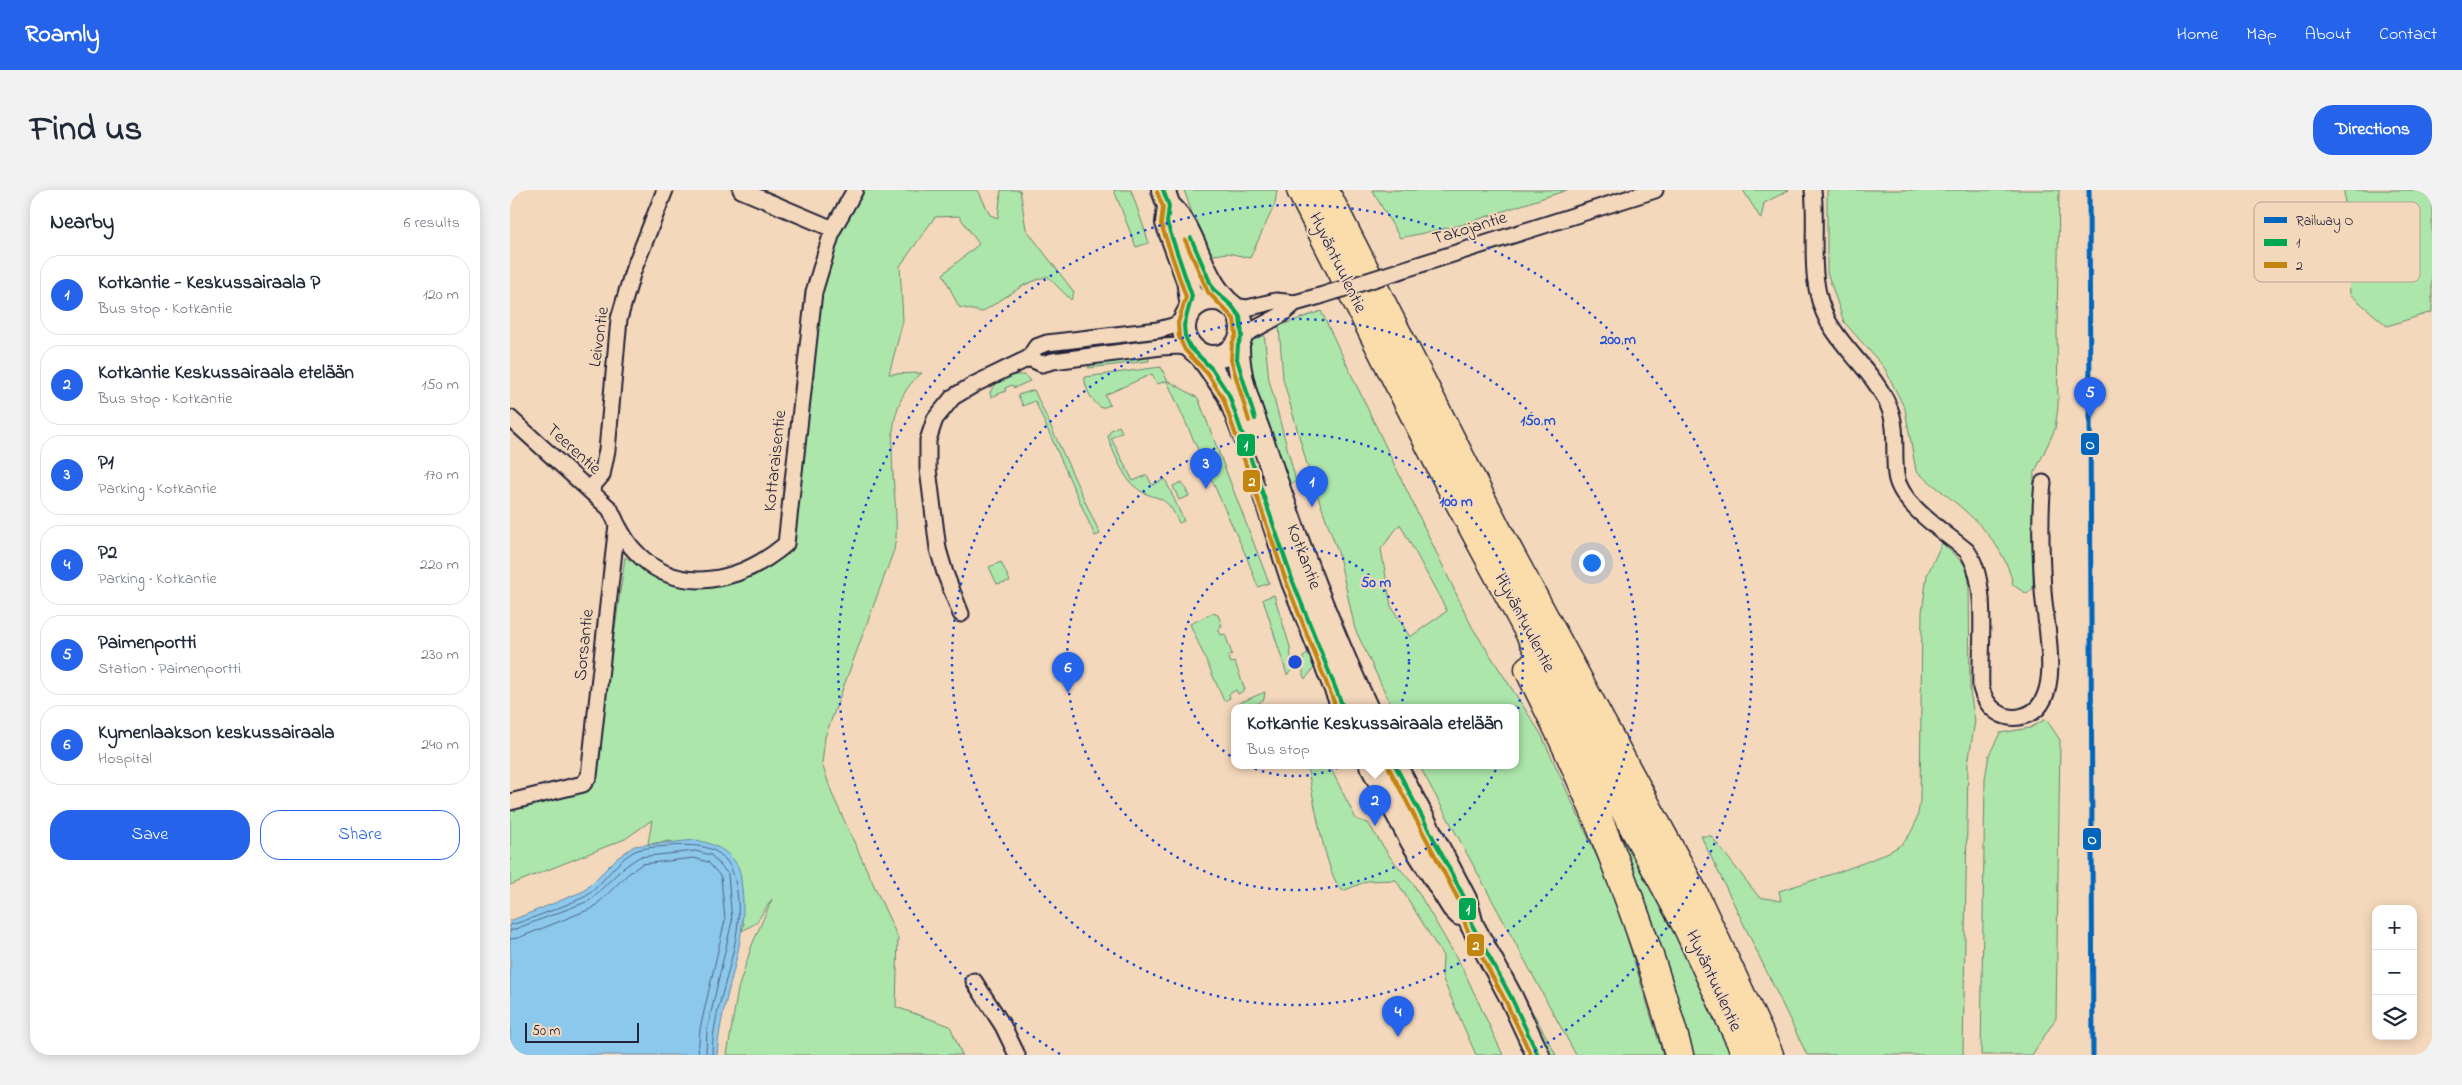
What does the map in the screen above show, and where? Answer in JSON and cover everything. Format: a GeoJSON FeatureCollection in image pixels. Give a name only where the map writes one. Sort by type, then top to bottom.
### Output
{"type":"FeatureCollection","features":[{"type":"Feature","properties":{"kind":"highway","name":"Hyväntuulentie"},"geometry":{"type":"LineString","coordinates":[[1301,190],[1446,477],[1684,919],[1747,1055]]}},
{"type":"Feature","properties":{"kind":"highway","name":"Hyväntuulentie"},"geometry":{"type":"LineString","coordinates":[[1324,190],[1494,523],[1693,892],[1770,1055]]}},
{"type":"Feature","properties":{"kind":"highway"},"geometry":{"type":"LineString","coordinates":[[1446,477],[1500,607],[1570,753],[1622,881],[1653,967],[1679,1055]]}},
{"type":"Feature","properties":{"kind":"highway"},"geometry":{"type":"LineString","coordinates":[[1693,892],[1743,970],[1788,1055]]}},
{"type":"Feature","properties":{"kind":"street","name":"Leivontie"},"geometry":{"type":"LineString","coordinates":[[589,490],[602,475],[607,450],[619,319],[633,271],[665,190]]}},
{"type":"Feature","properties":{"kind":"street"},"geometry":{"type":"LineString","coordinates":[[741,190],[833,229]]}},
{"type":"Feature","properties":{"kind":"street","name":"Kottaraisentie"},"geometry":{"type":"LineString","coordinates":[[617,524],[634,551],[647,562],[672,575],[698,581],[721,579],[766,560],[786,544],[814,292],[833,229],[855,190]]}},
{"type":"Feature","properties":{"kind":"street","name":"Takojantie"},"geometry":{"type":"LineString","coordinates":[[1229,304],[1247,308],[1276,302],[1295,303],[1656,190]]}},
{"type":"Feature","properties":{"kind":"street"},"geometry":{"type":"LineString","coordinates":[[1812,190],[1814,278],[1821,306],[1836,335],[1873,378],[1890,410],[1896,474],[1902,494],[1966,551],[1974,562],[1980,586],[1981,688],[1985,700],[1995,711],[2006,717],[2031,714],[2038,709],[2047,691],[2049,634],[2043,591],[2043,483]]}},
{"type":"Feature","properties":{"kind":"street"},"geometry":{"type":"LineString","coordinates":[[1029,358],[1042,364],[1053,360],[1179,346],[1216,357],[1240,341],[1240,317],[1213,289],[1182,217],[1166,198]]}},
{"type":"Feature","properties":{"kind":"street"},"geometry":{"type":"LineString","coordinates":[[1166,198],[1167,223],[1188,280],[1189,313],[1184,330],[1196,352]]}},
{"type":"Feature","properties":{"kind":"street"},"geometry":{"type":"LineString","coordinates":[[962,614],[944,573],[938,549],[928,469],[928,440],[935,419],[953,397],[975,384],[1029,358],[1036,347],[1047,343],[1158,330],[1173,326],[1189,313],[1211,300],[1229,304]]}},
{"type":"Feature","properties":{"kind":"street","name":"Takojantie"},"geometry":{"type":"LineString","coordinates":[[1240,341],[1281,315],[1295,303]]}},
{"type":"Feature","properties":{"kind":"street","name":"Kotkantie"},"geometry":{"type":"LineString","coordinates":[[1240,341],[1237,359],[1249,403],[1283,503],[1330,626],[1365,704]]}},
{"type":"Feature","properties":{"kind":"street","name":"Kotkantie"},"geometry":{"type":"LineString","coordinates":[[1196,352],[1229,395],[1293,582],[1342,704]]}},
{"type":"Feature","properties":{"kind":"street","name":"Teerentie"},"geometry":{"type":"LineString","coordinates":[[510,418],[610,509],[617,524]]}},
{"type":"Feature","properties":{"kind":"street","name":"Sorsantie"},"geometry":{"type":"LineString","coordinates":[[510,802],[583,784],[589,776],[617,524]]}},
{"type":"Feature","properties":{"kind":"street"},"geometry":{"type":"LineString","coordinates":[[1373,769],[1413,843],[1452,907],[1472,925]]}},
{"type":"Feature","properties":{"kind":"street"},"geometry":{"type":"LineString","coordinates":[[1397,769],[1465,899],[1472,925],[1511,997],[1538,1055]]}},
{"type":"Feature","properties":{"kind":"street"},"geometry":{"type":"LineString","coordinates":[[974,981],[1003,1026],[1017,1055]]}},
{"type":"Feature","properties":{"kind":"green space"},"geometry":{"type":"Polygon","coordinates":[[[863,190],[978,190],[990,215],[998,218],[1001,190],[1020,190],[1026,229],[1074,292],[1071,300],[1047,276],[1024,285],[982,312],[959,307],[943,274],[979,244],[959,216],[935,217],[900,266],[903,321],[889,374],[922,373],[907,389],[898,407],[893,428],[892,450],[896,517],[894,550],[825,737],[822,764],[833,796],[898,938],[896,1007],[950,1026],[962,1055],[727,1055],[738,989],[752,945],[772,899],[756,923],[742,931],[744,923],[671,841],[648,844],[652,820],[625,839],[510,885],[510,808],[594,778],[625,557],[666,580],[695,587],[734,582],[770,567],[790,549],[819,296],[838,232],[863,190]]]}},
{"type":"Feature","properties":{"kind":"green space"},"geometry":{"type":"Polygon","coordinates":[[[1114,190],[1131,190],[1149,243],[1136,247],[1114,190]]]}},
{"type":"Feature","properties":{"kind":"green space"},"geometry":{"type":"Polygon","coordinates":[[[1184,190],[1277,190],[1275,204],[1250,258],[1228,253],[1207,256],[1184,190]]]}},
{"type":"Feature","properties":{"kind":"green space"},"geometry":{"type":"Polygon","coordinates":[[[1372,190],[1567,190],[1461,225],[1400,238],[1372,190]]]}},
{"type":"Feature","properties":{"kind":"green space"},"geometry":{"type":"Polygon","coordinates":[[[1743,190],[1789,190],[1764,203],[1761,219],[1743,190]]]}},
{"type":"Feature","properties":{"kind":"green space"},"geometry":{"type":"Polygon","coordinates":[[[1827,190],[2059,190],[2058,407],[2055,429],[2034,474],[2033,588],[2027,594],[2013,585],[2008,566],[1988,534],[1961,507],[1916,471],[1905,409],[1884,367],[1844,322],[1827,272],[1827,190]]]}},
{"type":"Feature","properties":{"kind":"green space"},"geometry":{"type":"Polygon","coordinates":[[[2344,190],[2432,190],[2432,312],[2387,326],[2350,294],[2349,282],[2420,282],[2420,202],[2345,202],[2344,190]]]}},
{"type":"Feature","properties":{"kind":"green space"},"geometry":{"type":"Polygon","coordinates":[[[1321,311],[1472,627],[1541,734],[1613,892],[1663,1055],[1576,1055],[1421,769],[1519,769],[1519,704],[1391,704],[1355,629],[1338,552],[1310,475],[1283,379],[1279,326],[1321,311]],[[1400,524],[1381,549],[1391,606],[1410,637],[1447,611],[1400,524]]]}},
{"type":"Feature","properties":{"kind":"green space"},"geometry":{"type":"Polygon","coordinates":[[[1264,332],[1269,380],[1296,481],[1290,485],[1260,414],[1250,377],[1250,339],[1264,332]]]}},
{"type":"Feature","properties":{"kind":"green space"},"geometry":{"type":"Polygon","coordinates":[[[1148,355],[1149,361],[1088,368],[1092,363],[1148,355]]]}},
{"type":"Feature","properties":{"kind":"green space"},"geometry":{"type":"Polygon","coordinates":[[[1161,367],[1167,380],[1198,398],[1269,583],[1258,587],[1247,558],[1167,381],[1157,384],[1152,374],[1105,395],[1110,405],[1102,408],[1092,399],[1086,385],[1085,377],[1161,367]]]}},
{"type":"Feature","properties":{"kind":"green space"},"geometry":{"type":"Polygon","coordinates":[[[1015,375],[1025,375],[1030,381],[1014,388],[1012,385],[1005,388],[1006,391],[991,397],[990,392],[998,381],[1015,375]]]}},
{"type":"Feature","properties":{"kind":"green space"},"geometry":{"type":"Polygon","coordinates":[[[1034,390],[1100,534],[1095,536],[1035,401],[1023,406],[1018,395],[1034,390]]]}},
{"type":"Feature","properties":{"kind":"green space"},"geometry":{"type":"Polygon","coordinates":[[[1119,426],[1122,432],[1111,438],[1133,481],[1147,475],[1152,485],[1165,479],[1184,521],[1179,523],[1163,500],[1141,491],[1130,482],[1122,469],[1108,436],[1111,430],[1119,426]]]}},
{"type":"Feature","properties":{"kind":"green space"},"geometry":{"type":"Polygon","coordinates":[[[1182,482],[1189,496],[1179,500],[1173,486],[1182,482]]]}},
{"type":"Feature","properties":{"kind":"green space"},"geometry":{"type":"Polygon","coordinates":[[[1942,543],[1965,565],[1969,580],[1970,692],[1975,721],[1968,764],[1963,1055],[1807,1055],[1701,836],[1711,836],[1759,897],[1781,901],[1779,891],[1882,855],[1904,842],[1915,823],[1920,801],[1922,612],[1927,575],[1942,543]]]}},
{"type":"Feature","properties":{"kind":"green space"},"geometry":{"type":"Polygon","coordinates":[[[1001,562],[1010,581],[997,584],[989,567],[1001,562]]]}},
{"type":"Feature","properties":{"kind":"green space"},"geometry":{"type":"Polygon","coordinates":[[[1274,595],[1290,647],[1292,670],[1287,675],[1263,599],[1274,595]]]}},
{"type":"Feature","properties":{"kind":"green space"},"geometry":{"type":"Polygon","coordinates":[[[1213,613],[1218,615],[1222,626],[1218,628],[1221,635],[1225,634],[1232,654],[1228,656],[1231,663],[1235,662],[1245,690],[1238,694],[1236,690],[1229,694],[1230,698],[1224,701],[1190,624],[1213,613]]]}},
{"type":"Feature","properties":{"kind":"green space"},"geometry":{"type":"Polygon","coordinates":[[[1313,650],[1315,667],[1305,679],[1303,675],[1303,657],[1313,650]]]}},
{"type":"Feature","properties":{"kind":"green space"},"geometry":{"type":"Polygon","coordinates":[[[1265,692],[1264,699],[1258,704],[1239,703],[1265,692]]]}},
{"type":"Feature","properties":{"kind":"green space"},"geometry":{"type":"Polygon","coordinates":[[[2046,719],[2060,740],[2056,1018],[2032,1055],[1981,1055],[1985,779],[1989,755],[2000,733],[2030,728],[2046,719]]]}},
{"type":"Feature","properties":{"kind":"green space"},"geometry":{"type":"Polygon","coordinates":[[[1308,769],[1331,769],[1356,819],[1368,823],[1390,857],[1414,885],[1463,969],[1503,1055],[1476,1055],[1442,977],[1443,956],[1396,880],[1367,881],[1343,891],[1337,883],[1325,853],[1308,769]]]}},
{"type":"Feature","properties":{"kind":"green space"},"geometry":{"type":"Polygon","coordinates":[[[1598,784],[1681,942],[1732,1055],[1692,1055],[1598,784]]]}},
{"type":"Feature","properties":{"kind":"green space"},"geometry":{"type":"Polygon","coordinates":[[[1482,930],[1489,932],[1556,1055],[1547,1055],[1482,930]]]}},
{"type":"Feature","properties":{"kind":"water"},"geometry":{"type":"Polygon","coordinates":[[[696,840],[715,846],[731,857],[739,869],[742,888],[743,909],[738,951],[723,1013],[717,1055],[510,1055],[510,921],[584,891],[616,859],[634,846],[696,840]]]}},
{"type":"Feature","properties":{"kind":"rail line","name":"O"},"geometry":{"type":"LineString","coordinates":[[2089,190],[2093,1055]]}},
{"type":"Feature","properties":{"kind":"transit line","name":"1"},"geometry":{"type":"LineString","coordinates":[[1163,190],[1169,206],[1167,223],[1192,296],[1184,325],[1185,336],[1190,347],[1212,369],[1229,395],[1293,582],[1342,704]]}},
{"type":"Feature","properties":{"kind":"transit line","name":"2"},"geometry":{"type":"LineString","coordinates":[[1157,192],[1163,207],[1161,224],[1186,297],[1178,323],[1179,337],[1185,350],[1207,373],[1223,398],[1287,584],[1335,704]]}},
{"type":"Feature","properties":{"kind":"transit line","name":"1"},"geometry":{"type":"LineString","coordinates":[[1191,238],[1213,289],[1232,306],[1240,317],[1242,336],[1238,345],[1237,359],[1255,419]]}},
{"type":"Feature","properties":{"kind":"transit line","name":"2"},"geometry":{"type":"LineString","coordinates":[[1185,240],[1208,292],[1234,319],[1236,335],[1232,344],[1231,360],[1249,421]]}},
{"type":"Feature","properties":{"kind":"transit line","name":"2"},"geometry":{"type":"LineString","coordinates":[[1390,769],[1459,901],[1466,927],[1505,1000],[1531,1055]]}},
{"type":"Feature","properties":{"kind":"transit line","name":"1"},"geometry":{"type":"LineString","coordinates":[[1397,769],[1465,899],[1472,925],[1511,997],[1538,1055]]}},
{"type":"Feature","properties":{"kind":"place","name":"Paimenportti"},"geometry":{"type":"Point","coordinates":[2090,418]}},
{"type":"Feature","properties":{"kind":"place","name":"P1"},"geometry":{"type":"Point","coordinates":[1206,489]}},
{"type":"Feature","properties":{"kind":"place","name":"Kotkantie - Keskussairaala P"},"geometry":{"type":"Point","coordinates":[1312,507]}},
{"type":"Feature","properties":{"kind":"place","name":"Kymenlaakson keskussairaala"},"geometry":{"type":"Point","coordinates":[1068,693]}},
{"type":"Feature","properties":{"kind":"place","name":"Kotkantie Keskussairaala etelään"},"geometry":{"type":"Point","coordinates":[1375,826]}},
{"type":"Feature","properties":{"kind":"place","name":"P2"},"geometry":{"type":"Point","coordinates":[1398,1037]}}]}
